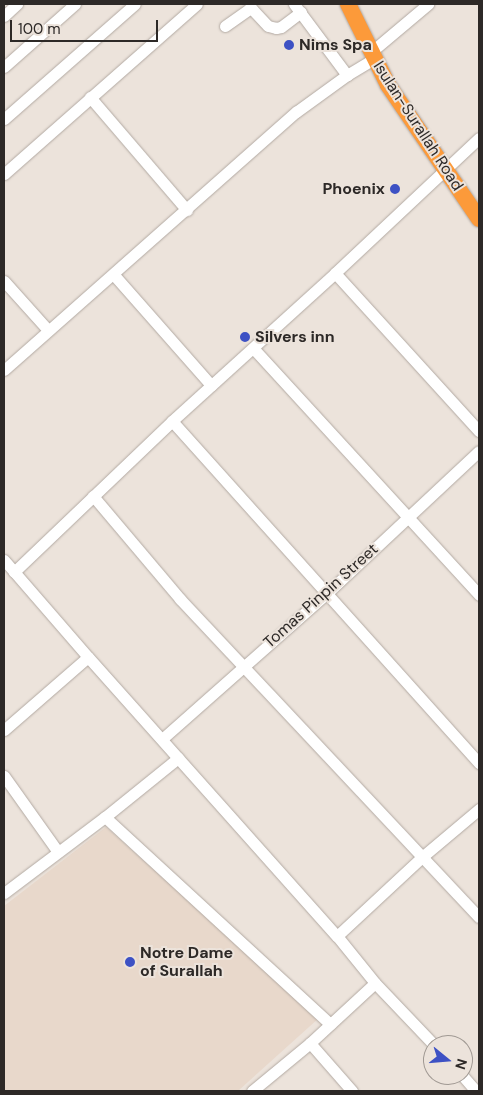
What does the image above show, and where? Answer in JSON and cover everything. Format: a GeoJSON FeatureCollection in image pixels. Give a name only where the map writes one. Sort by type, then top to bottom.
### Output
{"type":"FeatureCollection","features":[{"type":"Feature","properties":{"kind":"highway","name":"Isulan-Surallah Road"},"geometry":{"type":"LineString","coordinates":[[348,4],[372,56],[388,85],[479,219]]}},
{"type":"Feature","properties":{"kind":"street"},"geometry":{"type":"LineString","coordinates":[[4,16],[17,4]]}},
{"type":"Feature","properties":{"kind":"street"},"geometry":{"type":"LineString","coordinates":[[4,67],[75,4]]}},
{"type":"Feature","properties":{"kind":"street"},"geometry":{"type":"LineString","coordinates":[[4,119],[135,4]]}},
{"type":"Feature","properties":{"kind":"street"},"geometry":{"type":"LineString","coordinates":[[4,174],[197,4]]}},
{"type":"Feature","properties":{"kind":"street"},"geometry":{"type":"LineString","coordinates":[[4,368],[114,275],[296,112],[372,56],[428,4]]}},
{"type":"Feature","properties":{"kind":"street"},"geometry":{"type":"LineString","coordinates":[[225,26],[249,9],[252,9],[268,26],[281,27],[297,8],[347,75]]}},
{"type":"Feature","properties":{"kind":"street"},"geometry":{"type":"LineString","coordinates":[[90,97],[187,210]]}},
{"type":"Feature","properties":{"kind":"street"},"geometry":{"type":"LineString","coordinates":[[14,572],[172,421],[335,273],[479,138]]}},
{"type":"Feature","properties":{"kind":"street"},"geometry":{"type":"LineString","coordinates":[[335,273],[479,431]]}},
{"type":"Feature","properties":{"kind":"street"},"geometry":{"type":"LineString","coordinates":[[114,275],[211,385]]}},
{"type":"Feature","properties":{"kind":"street"},"geometry":{"type":"LineString","coordinates":[[4,281],[48,330]]}},
{"type":"Feature","properties":{"kind":"street"},"geometry":{"type":"LineString","coordinates":[[253,348],[479,595]]}},
{"type":"Feature","properties":{"kind":"street"},"geometry":{"type":"LineString","coordinates":[[172,421],[479,762]]}},
{"type":"Feature","properties":{"kind":"street","name":"Tomas Pinpin Street"},"geometry":{"type":"LineString","coordinates":[[162,739],[326,594],[406,517],[479,451]]}},
{"type":"Feature","properties":{"kind":"street"},"geometry":{"type":"LineString","coordinates":[[93,496],[180,600],[479,917]]}},
{"type":"Feature","properties":{"kind":"street"},"geometry":{"type":"LineString","coordinates":[[4,560],[88,658],[337,936],[375,983],[424,1035]]}},
{"type":"Feature","properties":{"kind":"street"},"geometry":{"type":"LineString","coordinates":[[4,730],[88,658]]}},
{"type":"Feature","properties":{"kind":"street"},"geometry":{"type":"LineString","coordinates":[[4,893],[105,817],[178,758]]}},
{"type":"Feature","properties":{"kind":"street"},"geometry":{"type":"LineString","coordinates":[[4,776],[58,852]]}},
{"type":"Feature","properties":{"kind":"street"},"geometry":{"type":"LineString","coordinates":[[337,936],[422,857],[479,809]]}},
{"type":"Feature","properties":{"kind":"street"},"geometry":{"type":"LineString","coordinates":[[105,817],[330,1024]]}},
{"type":"Feature","properties":{"kind":"street"},"geometry":{"type":"LineString","coordinates":[[252,1091],[310,1043],[375,983]]}},
{"type":"Feature","properties":{"kind":"street"},"geometry":{"type":"LineString","coordinates":[[310,1043],[352,1091]]}},
{"type":"Feature","properties":{"kind":"shaded area","name":"Notre Dame of Surallah"},"geometry":{"type":"Polygon","coordinates":[[[106,827],[319,1018],[238,1091],[4,1091],[4,906],[106,827]]]}},
{"type":"Feature","properties":{"kind":"place","name":"Nims Spa"},"geometry":{"type":"Point","coordinates":[289,45]}},
{"type":"Feature","properties":{"kind":"place","name":"Phoenix"},"geometry":{"type":"Point","coordinates":[395,189]}},
{"type":"Feature","properties":{"kind":"place","name":"Silvers inn"},"geometry":{"type":"Point","coordinates":[245,337]}},
{"type":"Feature","properties":{"kind":"place","name":"Notre Dame of Surallah"},"geometry":{"type":"Point","coordinates":[130,962]}}]}
